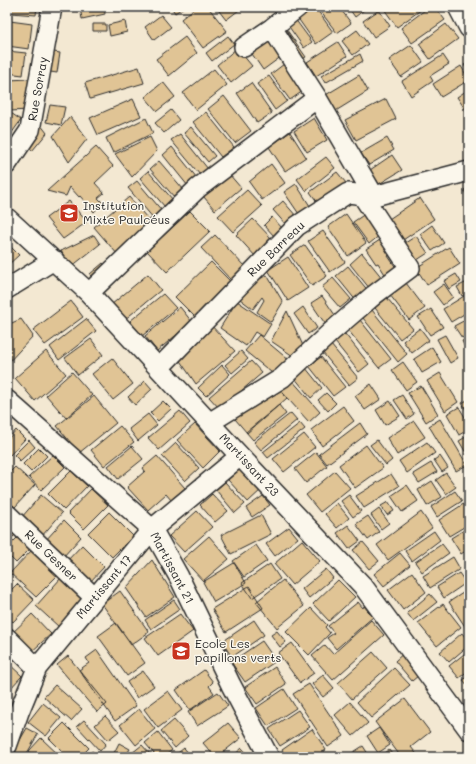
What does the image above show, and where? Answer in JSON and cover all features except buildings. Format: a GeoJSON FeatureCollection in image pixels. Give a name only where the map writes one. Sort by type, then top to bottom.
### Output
{"type":"FeatureCollection","features":[{"type":"Feature","properties":{"kind":"street","name":"Rue Sorray"},"geometry":{"type":"LineString","coordinates":[[7,164],[30,130],[52,7]]}},
{"type":"Feature","properties":{"kind":"street"},"geometry":{"type":"LineString","coordinates":[[244,47],[272,28],[298,7]]}},
{"type":"Feature","properties":{"kind":"street"},"geometry":{"type":"LineString","coordinates":[[458,7],[469,28]]}},
{"type":"Feature","properties":{"kind":"street"},"geometry":{"type":"LineString","coordinates":[[209,423],[282,378],[374,294],[410,268],[368,195],[317,98],[272,28]]}},
{"type":"Feature","properties":{"kind":"street"},"geometry":{"type":"LineString","coordinates":[[89,293],[198,188],[317,98]]}},
{"type":"Feature","properties":{"kind":"street","name":"Rue Barreau"},"geometry":{"type":"LineString","coordinates":[[159,368],[297,226],[348,193],[368,195],[469,172]]}},
{"type":"Feature","properties":{"kind":"street","name":"Martissant 23"},"geometry":{"type":"LineString","coordinates":[[7,218],[89,293],[363,586],[469,730]]}},
{"type":"Feature","properties":{"kind":"street"},"geometry":{"type":"LineString","coordinates":[[7,288],[54,260]]}},
{"type":"Feature","properties":{"kind":"street","name":"Martissant 21"},"geometry":{"type":"LineString","coordinates":[[7,400],[152,529],[179,577],[231,685],[270,757]]}},
{"type":"Feature","properties":{"kind":"street","name":"Martissant 17"},"geometry":{"type":"LineString","coordinates":[[7,746],[37,668],[152,529],[240,456]]}},
{"type":"Feature","properties":{"kind":"street","name":"Rue Gesner"},"geometry":{"type":"LineString","coordinates":[[7,514],[95,598]]}},
{"type":"Feature","properties":{"kind":"street"},"geometry":{"type":"LineString","coordinates":[[7,638],[37,668]]}},
{"type":"Feature","properties":{"kind":"place","name":"Institution Mixte Paulcéus"},"geometry":{"type":"Point","coordinates":[69,213]}},
{"type":"Feature","properties":{"kind":"place","name":"Ecole Les papillons verts"},"geometry":{"type":"Point","coordinates":[181,651]}}]}
